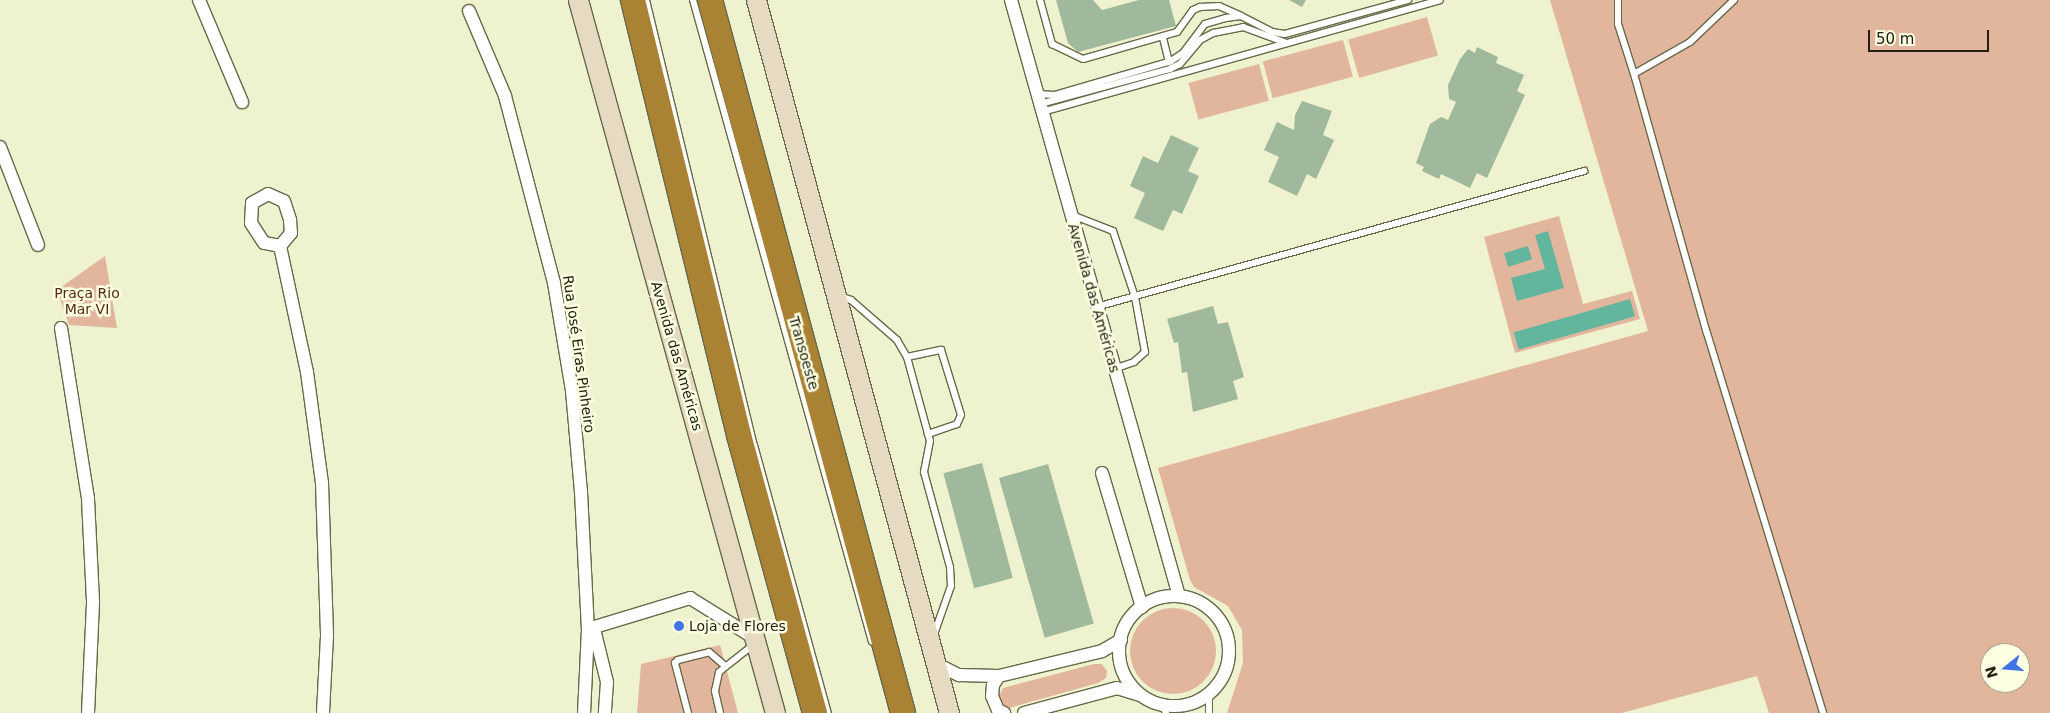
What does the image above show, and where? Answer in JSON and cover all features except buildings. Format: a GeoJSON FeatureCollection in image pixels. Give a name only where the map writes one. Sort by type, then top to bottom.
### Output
{"type":"FeatureCollection","features":[{"type":"Feature","properties":{"kind":"highway"},"geometry":{"type":"LineString","coordinates":[[633,0],[739,435],[815,713]]}},
{"type":"Feature","properties":{"kind":"highway"},"geometry":{"type":"LineString","coordinates":[[710,0],[903,713]]}},
{"type":"Feature","properties":{"kind":"main road","name":"Avenida das Américas"},"geometry":{"type":"LineString","coordinates":[[578,0],[775,713]]}},
{"type":"Feature","properties":{"kind":"main road"},"geometry":{"type":"LineString","coordinates":[[756,0],[948,713]]}},
{"type":"Feature","properties":{"kind":"street"},"geometry":{"type":"LineString","coordinates":[[199,0],[242,102]]}},
{"type":"Feature","properties":{"kind":"street","name":"Avenida das Américas"},"geometry":{"type":"LineString","coordinates":[[1012,0],[1095,307],[1179,596]]}},
{"type":"Feature","properties":{"kind":"street","name":"Rua José Eiras Pinheiro"},"geometry":{"type":"LineString","coordinates":[[470,11],[505,96],[554,283],[572,391],[591,629],[584,713]]}},
{"type":"Feature","properties":{"kind":"street"},"geometry":{"type":"LineString","coordinates":[[0,147],[38,245]]}},
{"type":"Feature","properties":{"kind":"street"},"geometry":{"type":"LineString","coordinates":[[280,246],[307,372],[322,483],[327,636],[323,713]]}},
{"type":"Feature","properties":{"kind":"street"},"geometry":{"type":"LineString","coordinates":[[61,328],[88,499],[93,602],[88,713]]}},
{"type":"Feature","properties":{"kind":"street"},"geometry":{"type":"LineString","coordinates":[[1102,472],[1142,606]]}},
{"type":"Feature","properties":{"kind":"street"},"geometry":{"type":"LineString","coordinates":[[1024,713],[1117,688],[1141,695],[1164,709],[1180,706],[1209,694],[1223,677],[1228,642],[1212,611],[1197,601],[1179,596],[1166,596],[1142,606],[1132,616],[1121,640],[1123,670],[1141,695]]}},
{"type":"Feature","properties":{"kind":"street"},"geometry":{"type":"LineString","coordinates":[[605,713],[607,682],[591,629],[690,598],[756,641]]}},
{"type":"Feature","properties":{"kind":"street"},"geometry":{"type":"LineString","coordinates":[[932,654],[959,675],[999,676],[1102,651],[1121,640]]}},
{"type":"Feature","properties":{"kind":"street"},"geometry":{"type":"LineString","coordinates":[[999,676],[992,696],[998,710],[1004,713]]}},
{"type":"Feature","properties":{"kind":"lane"},"geometry":{"type":"LineString","coordinates":[[646,0],[754,444],[828,713]]}},
{"type":"Feature","properties":{"kind":"lane","name":"Transoeste"},"geometry":{"type":"LineString","coordinates":[[693,0],[873,646]]}},
{"type":"Feature","properties":{"kind":"lane"},"geometry":{"type":"LineString","coordinates":[[1040,0],[1052,44],[1072,56],[1083,59],[1163,38],[1178,32],[1193,10],[1200,7],[1219,6],[1272,32],[1285,34],[1408,0]]}},
{"type":"Feature","properties":{"kind":"lane"},"geometry":{"type":"LineString","coordinates":[[1040,103],[1286,43],[1440,0]]}},
{"type":"Feature","properties":{"kind":"lane"},"geometry":{"type":"LineString","coordinates":[[1618,0],[1618,24],[1634,74],[1707,333],[1823,713]]}},
{"type":"Feature","properties":{"kind":"lane"},"geometry":{"type":"LineString","coordinates":[[1634,74],[1690,42],[1734,0]]}},
{"type":"Feature","properties":{"kind":"lane"},"geometry":{"type":"LineString","coordinates":[[1040,103],[1055,95],[1169,62],[1183,52],[1205,24],[1241,16]]}},
{"type":"Feature","properties":{"kind":"lane"},"geometry":{"type":"LineString","coordinates":[[1040,103],[1170,69],[1180,64],[1200,40],[1214,33],[1243,27],[1286,43]]}},
{"type":"Feature","properties":{"kind":"lane"},"geometry":{"type":"LineString","coordinates":[[1163,38],[1169,62]]}},
{"type":"Feature","properties":{"kind":"lane"},"geometry":{"type":"LineString","coordinates":[[1095,307],[1584,171]]}},
{"type":"Feature","properties":{"kind":"lane"},"geometry":{"type":"LineString","coordinates":[[1070,215],[1112,230],[1135,297],[1145,352],[1134,362],[1114,369]]}},
{"type":"Feature","properties":{"kind":"lane"},"geometry":{"type":"LineString","coordinates":[[836,295],[851,300],[897,340],[907,357],[928,434],[924,472],[950,567],[951,586],[932,654]]}},
{"type":"Feature","properties":{"kind":"lane"},"geometry":{"type":"LineString","coordinates":[[907,357],[941,350],[961,415],[957,424],[928,434]]}},
{"type":"Feature","properties":{"kind":"lane"},"geometry":{"type":"LineString","coordinates":[[720,713],[715,691],[724,665],[756,641]]}},
{"type":"Feature","properties":{"kind":"lane"},"geometry":{"type":"LineString","coordinates":[[688,713],[675,663],[678,660],[709,652],[724,665]]}},
{"type":"Feature","properties":{"kind":"lane"},"geometry":{"type":"LineString","coordinates":[[1209,694],[1209,713]]}},
{"type":"Feature","properties":{"kind":"green space"},"geometry":{"type":"Polygon","coordinates":[[[1550,0],[2050,0],[2050,713],[1769,713],[1757,676],[1622,713],[1227,713],[1243,663],[1242,630],[1228,606],[1194,587],[1190,580],[1158,468],[1648,331],[1550,0]]]}},
{"type":"Feature","properties":{"kind":"green space"},"geometry":{"type":"Polygon","coordinates":[[[1427,17],[1438,55],[1359,78],[1348,40],[1427,17]]]}},
{"type":"Feature","properties":{"kind":"green space"},"geometry":{"type":"Polygon","coordinates":[[[1343,40],[1353,77],[1273,98],[1263,61],[1343,40]]]}},
{"type":"Feature","properties":{"kind":"green space"},"geometry":{"type":"Polygon","coordinates":[[[1259,64],[1269,101],[1198,120],[1188,83],[1259,64]]]}},
{"type":"Feature","properties":{"kind":"green space"},"geometry":{"type":"Polygon","coordinates":[[[1559,216],[1583,304],[1632,291],[1640,319],[1515,353],[1484,237],[1559,216]]]}},
{"type":"Feature","properties":{"kind":"green space","name":"Praça Rio Mar VI"},"geometry":{"type":"Polygon","coordinates":[[[105,256],[117,328],[69,325],[57,290],[105,256]]]}},
{"type":"Feature","properties":{"kind":"green space"},"geometry":{"type":"Polygon","coordinates":[[[1173,608],[1190,611],[1204,620],[1213,634],[1216,651],[1213,668],[1204,682],[1190,691],[1173,694],[1156,691],[1142,682],[1133,668],[1130,651],[1133,634],[1142,620],[1156,611],[1173,608]]]}},
{"type":"Feature","properties":{"kind":"green space"},"geometry":{"type":"Polygon","coordinates":[[[720,645],[738,713],[637,713],[641,664],[720,645]]]}},
{"type":"Feature","properties":{"kind":"green space"},"geometry":{"type":"Polygon","coordinates":[[[1094,664],[1102,664],[1107,671],[1106,678],[1098,683],[1009,708],[997,700],[1003,688],[1094,664]]]}},
{"type":"Feature","properties":{"kind":"water"},"geometry":{"type":"Polygon","coordinates":[[[1548,231],[1564,288],[1517,301],[1511,278],[1545,269],[1535,235],[1548,231]]]}},
{"type":"Feature","properties":{"kind":"water"},"geometry":{"type":"Polygon","coordinates":[[[1528,246],[1532,259],[1508,267],[1504,253],[1528,246]]]}},
{"type":"Feature","properties":{"kind":"water"},"geometry":{"type":"Polygon","coordinates":[[[1630,299],[1635,316],[1519,350],[1514,332],[1630,299]]]}},
{"type":"Feature","properties":{"kind":"place","name":"Loja de Flores"},"geometry":{"type":"Point","coordinates":[679,626]}}]}
